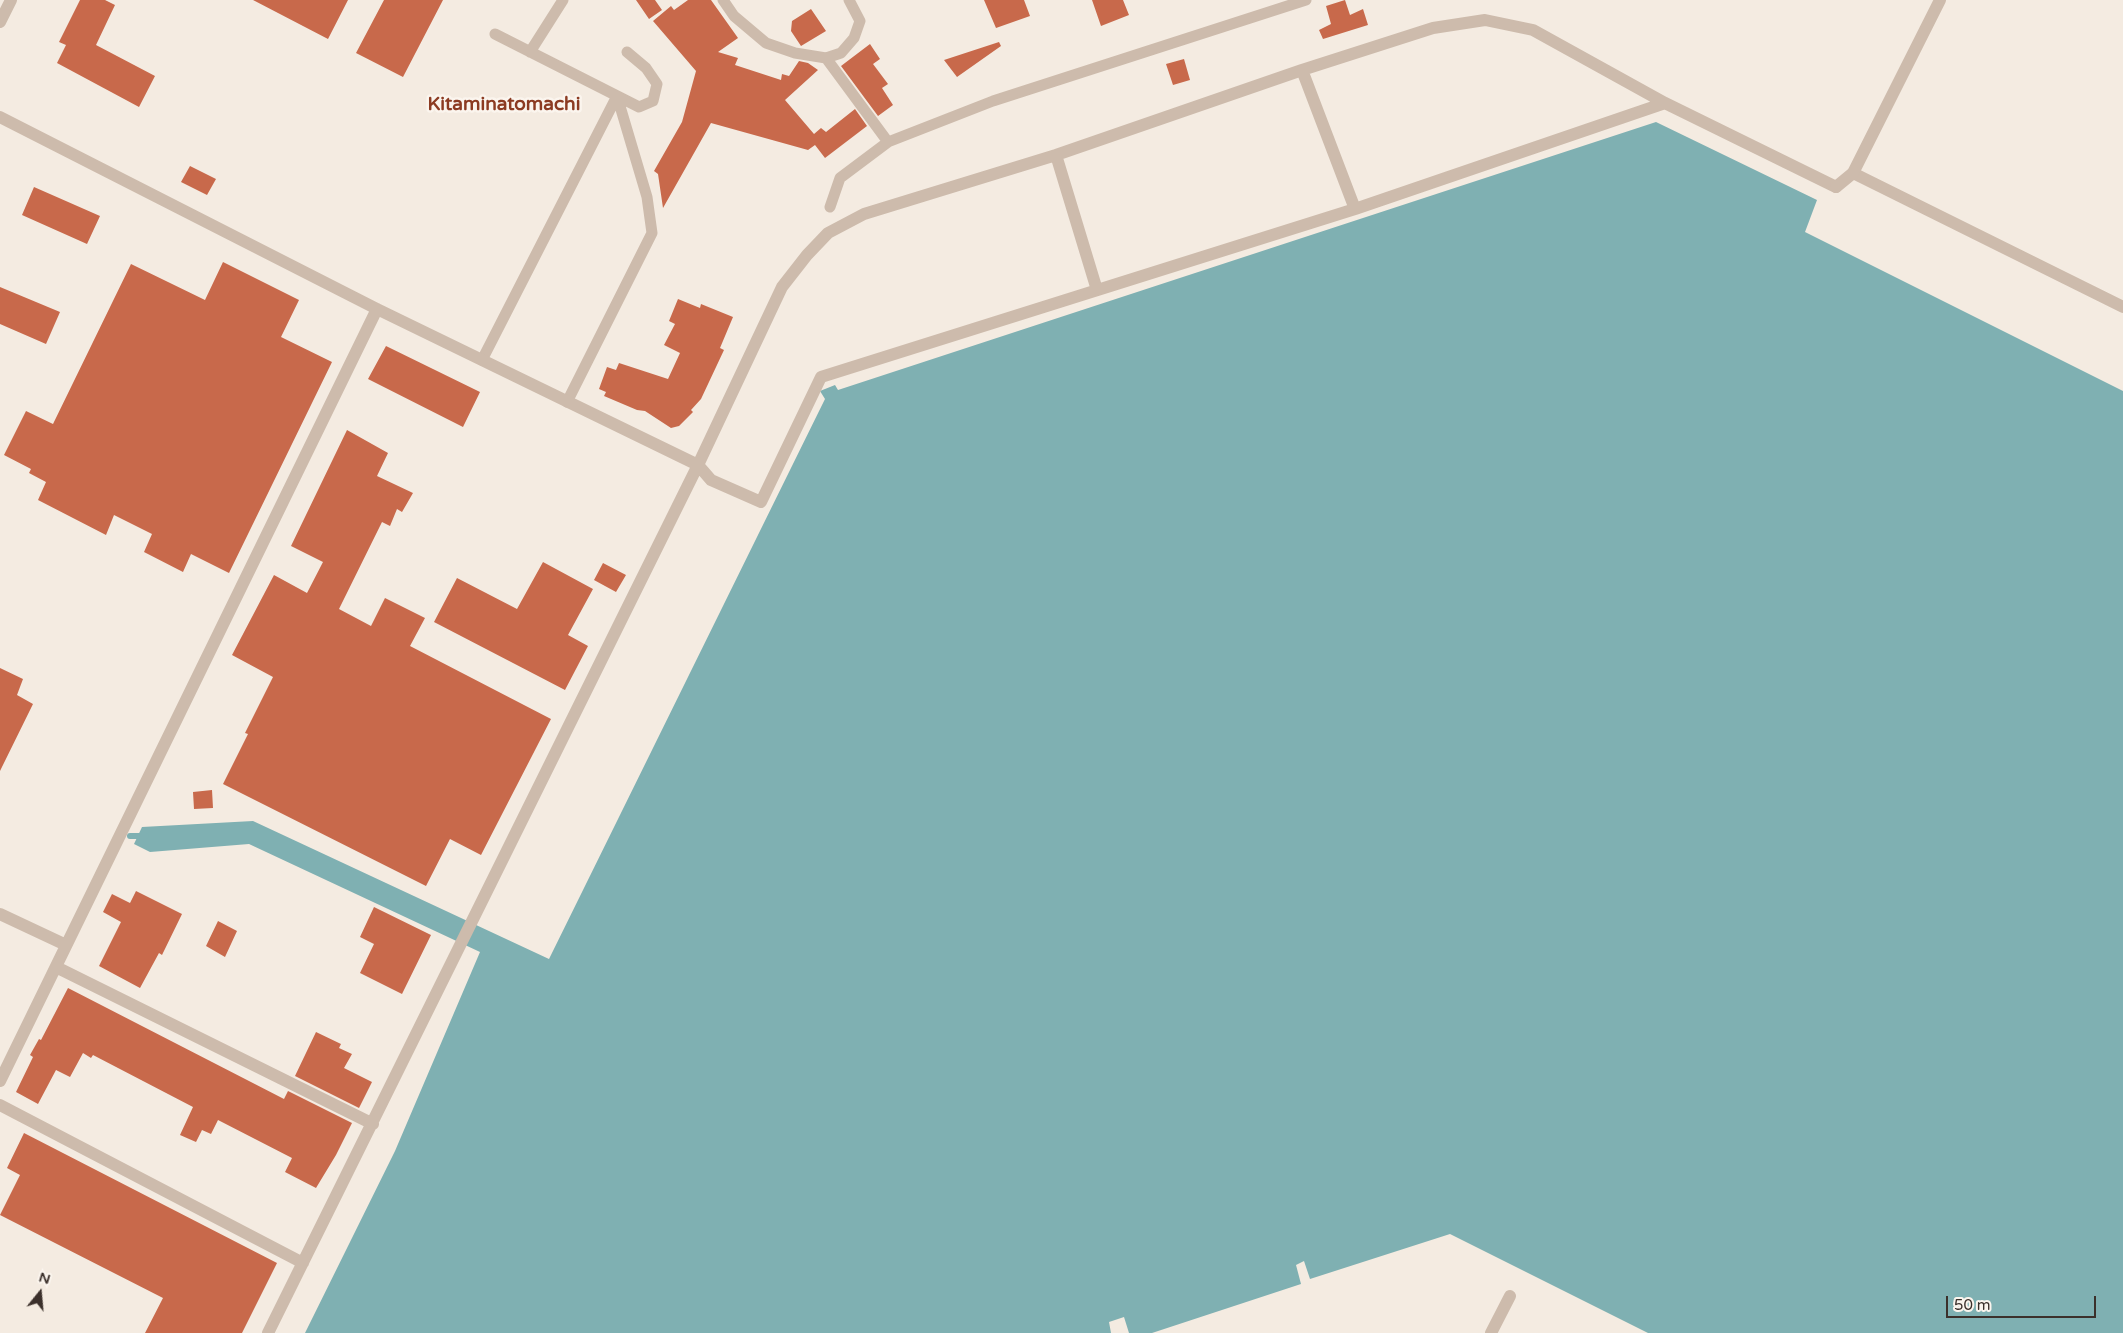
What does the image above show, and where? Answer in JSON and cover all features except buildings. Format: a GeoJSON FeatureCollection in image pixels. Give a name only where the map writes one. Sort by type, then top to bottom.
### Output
{"type":"FeatureCollection","features":[{"type":"Feature","properties":{"kind":"street"},"geometry":{"type":"LineString","coordinates":[[0,22],[11,0]]}},
{"type":"Feature","properties":{"kind":"street"},"geometry":{"type":"LineString","coordinates":[[268,1333],[698,465],[782,287],[807,255],[828,233],[864,214],[1056,156],[1302,70],[1433,28],[1485,20],[1533,30],[1665,103],[1836,187],[1853,173],[1940,0]]}},
{"type":"Feature","properties":{"kind":"street"},"geometry":{"type":"LineString","coordinates":[[1302,70],[1355,209]]}},
{"type":"Feature","properties":{"kind":"street"},"geometry":{"type":"LineString","coordinates":[[0,117],[377,309],[698,465],[711,480],[761,502],[821,377],[1355,209],[1665,103]]}},
{"type":"Feature","properties":{"kind":"street"},"geometry":{"type":"LineString","coordinates":[[1056,156],[1097,290]]}},
{"type":"Feature","properties":{"kind":"street"},"geometry":{"type":"LineString","coordinates":[[1853,173],[2123,307]]}},
{"type":"Feature","properties":{"kind":"street"},"geometry":{"type":"LineString","coordinates":[[0,1082],[377,309]]}},
{"type":"Feature","properties":{"kind":"street"},"geometry":{"type":"LineString","coordinates":[[0,914],[66,945]]}},
{"type":"Feature","properties":{"kind":"street"},"geometry":{"type":"LineString","coordinates":[[56,967],[373,1124]]}},
{"type":"Feature","properties":{"kind":"street"},"geometry":{"type":"LineString","coordinates":[[0,1105],[303,1263]]}},
{"type":"Feature","properties":{"kind":"street"},"geometry":{"type":"LineString","coordinates":[[1491,1333],[1510,1296]]}},
{"type":"Feature","properties":{"kind":"lane"},"geometry":{"type":"LineString","coordinates":[[530,52],[564,0]]}},
{"type":"Feature","properties":{"kind":"lane"},"geometry":{"type":"LineString","coordinates":[[723,0],[734,16],[766,42],[795,53],[826,58],[841,53],[854,38],[860,21],[849,0]]}},
{"type":"Feature","properties":{"kind":"lane"},"geometry":{"type":"LineString","coordinates":[[830,207],[840,178],[888,142],[993,100],[1306,0]]}},
{"type":"Feature","properties":{"kind":"lane"},"geometry":{"type":"LineString","coordinates":[[495,34],[639,107],[653,101],[657,84],[646,68],[627,52]]}},
{"type":"Feature","properties":{"kind":"lane"},"geometry":{"type":"LineString","coordinates":[[826,58],[888,142]]}},
{"type":"Feature","properties":{"kind":"lane"},"geometry":{"type":"LineString","coordinates":[[482,360],[618,96]]}},
{"type":"Feature","properties":{"kind":"lane"},"geometry":{"type":"LineString","coordinates":[[567,402],[652,233],[647,197],[618,96]]}},
{"type":"Feature","properties":{"kind":"water"},"geometry":{"type":"Polygon","coordinates":[[[1656,122],[1817,200],[1805,232],[2123,391],[2123,1333],[1648,1333],[1450,1234],[1310,1279],[1304,1261],[1296,1265],[1301,1284],[1152,1333],[1129,1333],[1124,1317],[1109,1322],[1111,1333],[305,1333],[395,1151],[480,952],[249,844],[150,852],[134,844],[142,827],[253,821],[549,959],[825,399],[820,391],[835,385],[838,390],[1656,122]]]}},
{"type":"Feature","properties":{"kind":"waterway"},"geometry":{"type":"LineString","coordinates":[[130,836],[146,836]]}},
{"type":"Feature","properties":{"kind":"district","name":"Kitaminatomachi"},"geometry":{"type":"Point","coordinates":[504,105]}}]}
